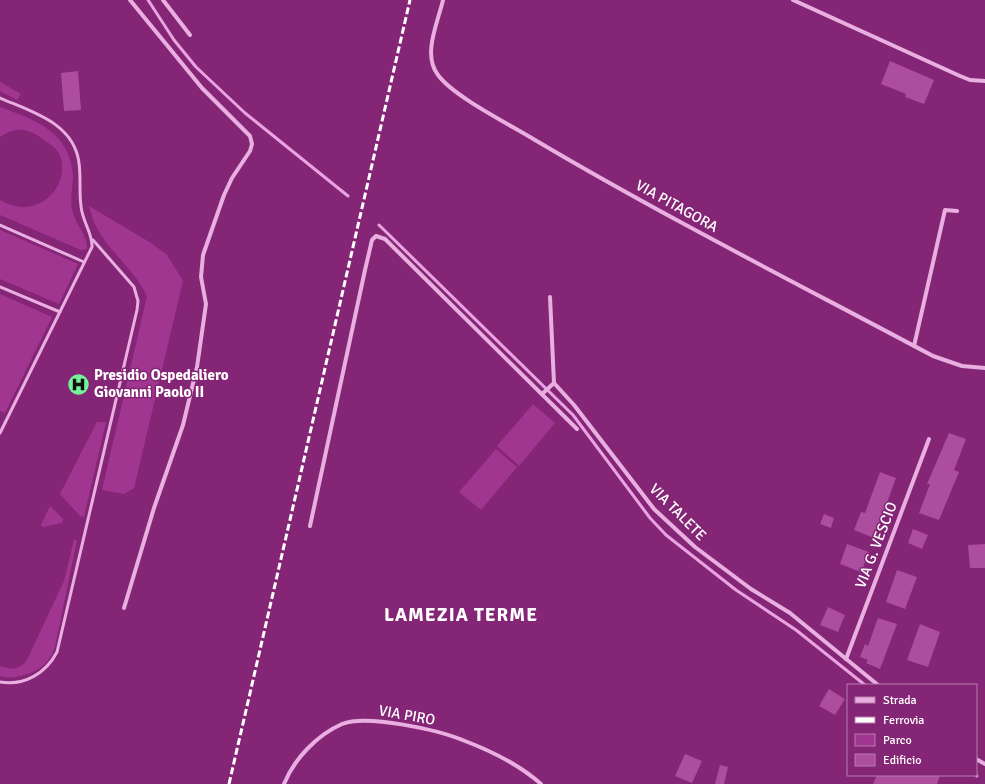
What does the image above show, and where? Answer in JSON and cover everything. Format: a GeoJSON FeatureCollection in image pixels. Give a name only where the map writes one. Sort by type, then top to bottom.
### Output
{"type":"FeatureCollection","features":[{"type":"Feature","properties":{"kind":"street"},"geometry":{"type":"LineString","coordinates":[[124,608],[154,508],[183,425],[197,368],[206,304],[201,277],[203,255],[224,195],[232,178],[250,151],[252,144],[250,136],[194,78],[130,0]]}},
{"type":"Feature","properties":{"kind":"street"},"geometry":{"type":"LineString","coordinates":[[163,0],[190,35]]}},
{"type":"Feature","properties":{"kind":"street","name":"VIA PITAGORA"},"geometry":{"type":"LineString","coordinates":[[443,0],[431,50],[432,63],[438,75],[458,94],[576,164],[729,248],[933,356],[962,366],[985,368]]}},
{"type":"Feature","properties":{"kind":"street"},"geometry":{"type":"LineString","coordinates":[[794,0],[960,76],[970,80],[985,81]]}},
{"type":"Feature","properties":{"kind":"street"},"geometry":{"type":"LineString","coordinates":[[914,346],[945,210],[957,211]]}},
{"type":"Feature","properties":{"kind":"street"},"geometry":{"type":"LineString","coordinates":[[310,526],[365,270],[372,240],[376,236],[385,239],[578,429]]}},
{"type":"Feature","properties":{"kind":"street"},"geometry":{"type":"LineString","coordinates":[[542,394],[554,383],[550,297]]}},
{"type":"Feature","properties":{"kind":"street","name":"VIA TALETE"},"geometry":{"type":"LineString","coordinates":[[554,383],[574,405],[654,509],[695,547],[751,589],[790,613],[877,684]]}},
{"type":"Feature","properties":{"kind":"street","name":"VIA G. VESCIO"},"geometry":{"type":"LineString","coordinates":[[846,659],[929,440]]}},
{"type":"Feature","properties":{"kind":"street","name":"VIA PIRO"},"geometry":{"type":"LineString","coordinates":[[284,784],[289,772],[306,750],[325,734],[343,724],[359,721],[385,722],[451,736],[519,767],[541,784]]}},
{"type":"Feature","properties":{"kind":"lane"},"geometry":{"type":"LineString","coordinates":[[0,98],[51,122],[62,129],[70,139],[79,162],[81,207],[85,226],[93,240],[134,287],[138,301],[57,652],[52,662],[35,677],[14,683],[0,682]]}},
{"type":"Feature","properties":{"kind":"lane"},"geometry":{"type":"LineString","coordinates":[[0,225],[84,262]]}},
{"type":"Feature","properties":{"kind":"lane"},"geometry":{"type":"LineString","coordinates":[[0,433],[92,247],[93,240]]}},
{"type":"Feature","properties":{"kind":"lane"},"geometry":{"type":"LineString","coordinates":[[0,287],[60,312]]}},
{"type":"Feature","properties":{"kind":"lane"},"geometry":{"type":"LineString","coordinates":[[0,422],[4,424]]}},
{"type":"Feature","properties":{"kind":"green space"},"geometry":{"type":"Polygon","coordinates":[[[0,82],[21,94],[17,100],[0,91],[0,82]]]}},
{"type":"Feature","properties":{"kind":"green space"},"geometry":{"type":"Polygon","coordinates":[[[0,107],[38,123],[58,138],[65,148],[70,161],[73,176],[71,199],[72,208],[86,240],[87,249],[81,250],[0,215],[0,200],[20,207],[27,207],[35,205],[49,197],[59,183],[62,167],[61,158],[58,152],[49,143],[35,134],[25,130],[15,130],[0,137],[0,107]]]}},
{"type":"Feature","properties":{"kind":"green space"},"geometry":{"type":"Polygon","coordinates":[[[89,206],[151,243],[167,255],[183,281],[134,488],[124,494],[102,490],[147,296],[132,273],[107,244],[93,220],[89,206]]]}},
{"type":"Feature","properties":{"kind":"green space"},"geometry":{"type":"Polygon","coordinates":[[[0,230],[78,264],[59,304],[0,279],[0,230]]]}},
{"type":"Feature","properties":{"kind":"green space"},"geometry":{"type":"Polygon","coordinates":[[[0,294],[52,317],[5,413],[0,411],[0,294]]]}},
{"type":"Feature","properties":{"kind":"green space"},"geometry":{"type":"Polygon","coordinates":[[[533,404],[555,423],[519,466],[497,446],[533,404]]]}},
{"type":"Feature","properties":{"kind":"green space"},"geometry":{"type":"Polygon","coordinates":[[[97,422],[106,422],[84,517],[80,516],[60,494],[97,422]]]}},
{"type":"Feature","properties":{"kind":"green space"},"geometry":{"type":"Polygon","coordinates":[[[496,449],[517,467],[481,510],[459,492],[496,449]]]}},
{"type":"Feature","properties":{"kind":"green space"},"geometry":{"type":"Polygon","coordinates":[[[50,506],[63,519],[62,523],[43,527],[41,525],[50,506]]]}},
{"type":"Feature","properties":{"kind":"green space"},"geometry":{"type":"Polygon","coordinates":[[[74,540],[77,540],[55,647],[51,656],[40,668],[27,674],[12,677],[0,676],[0,666],[15,668],[21,666],[27,660],[64,581],[74,540]]]}},
{"type":"Feature","properties":{"kind":"building"},"geometry":{"type":"Polygon","coordinates":[[[890,61],[934,80],[924,104],[905,97],[906,94],[881,84],[890,61]]]}},
{"type":"Feature","properties":{"kind":"building"},"geometry":{"type":"Polygon","coordinates":[[[78,71],[81,110],[64,111],[61,73],[78,71]]]}},
{"type":"Feature","properties":{"kind":"building"},"geometry":{"type":"Polygon","coordinates":[[[949,433],[966,439],[954,470],[959,472],[939,520],[919,513],[930,484],[927,484],[949,433]]]}},
{"type":"Feature","properties":{"kind":"building"},"geometry":{"type":"Polygon","coordinates":[[[880,472],[896,478],[874,538],[854,530],[861,512],[865,513],[880,472]]]}},
{"type":"Feature","properties":{"kind":"building"},"geometry":{"type":"Polygon","coordinates":[[[824,514],[834,518],[831,528],[820,524],[824,514]]]}},
{"type":"Feature","properties":{"kind":"building"},"geometry":{"type":"Polygon","coordinates":[[[913,529],[928,535],[922,549],[908,543],[913,529]]]}},
{"type":"Feature","properties":{"kind":"building"},"geometry":{"type":"Polygon","coordinates":[[[847,544],[869,552],[861,572],[840,564],[847,544]]]}},
{"type":"Feature","properties":{"kind":"building"},"geometry":{"type":"Polygon","coordinates":[[[985,544],[985,568],[970,568],[968,545],[985,544]]]}},
{"type":"Feature","properties":{"kind":"building"},"geometry":{"type":"Polygon","coordinates":[[[897,570],[917,577],[905,609],[886,602],[897,570]]]}},
{"type":"Feature","properties":{"kind":"building"},"geometry":{"type":"Polygon","coordinates":[[[828,607],[845,615],[838,632],[820,625],[828,607]]]}},
{"type":"Feature","properties":{"kind":"building"},"geometry":{"type":"Polygon","coordinates":[[[878,618],[897,624],[880,669],[866,663],[868,660],[860,657],[865,644],[868,646],[878,618]]]}},
{"type":"Feature","properties":{"kind":"building"},"geometry":{"type":"Polygon","coordinates":[[[920,624],[940,632],[928,667],[907,660],[920,624]]]}},
{"type":"Feature","properties":{"kind":"building"},"geometry":{"type":"Polygon","coordinates":[[[829,689],[845,699],[835,715],[819,706],[829,689]]]}},
{"type":"Feature","properties":{"kind":"building"},"geometry":{"type":"Polygon","coordinates":[[[685,754],[702,761],[692,783],[675,776],[685,754]]]}},
{"type":"Feature","properties":{"kind":"building"},"geometry":{"type":"Polygon","coordinates":[[[720,765],[728,767],[724,784],[715,784],[720,765]]]}},
{"type":"Feature","properties":{"kind":"building"},"geometry":{"type":"Polygon","coordinates":[[[877,776],[940,776],[937,784],[873,784],[877,776]]]}},
{"type":"Feature","properties":{"kind":"waterway"},"geometry":{"type":"LineString","coordinates":[[148,0],[174,40],[196,67],[245,113],[348,196]]}},
{"type":"Feature","properties":{"kind":"waterway"},"geometry":{"type":"LineString","coordinates":[[379,225],[573,415],[650,518],[666,535],[736,590],[796,630],[864,684]]}},
{"type":"Feature","properties":{"kind":"railway"},"geometry":{"type":"LineString","coordinates":[[229,784],[410,0]]}},
{"type":"Feature","properties":{"kind":"place","name":"Presidio Ospedaliero Giovanni Paolo II"},"geometry":{"type":"Point","coordinates":[79,384]}},
{"type":"Feature","properties":{"kind":"district","name":"LAMEZIA TERME"},"geometry":{"type":"Point","coordinates":[461,615]}}]}
